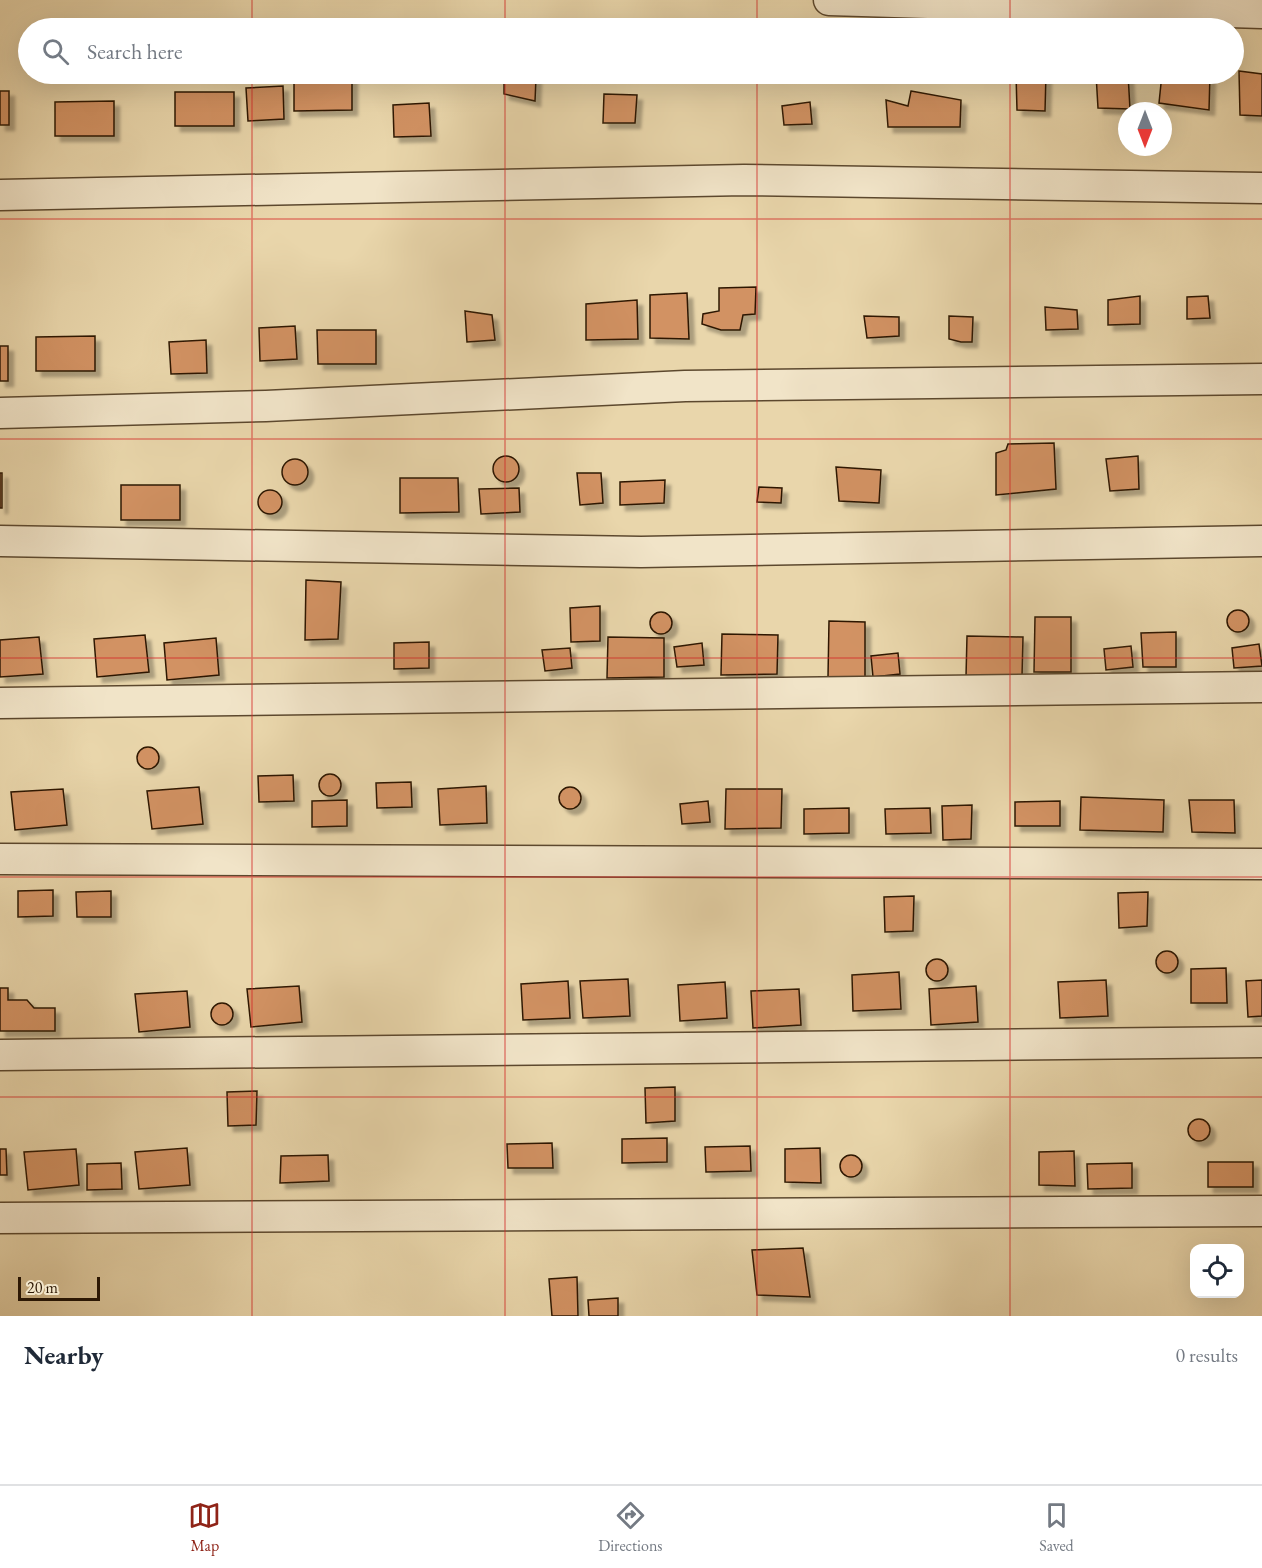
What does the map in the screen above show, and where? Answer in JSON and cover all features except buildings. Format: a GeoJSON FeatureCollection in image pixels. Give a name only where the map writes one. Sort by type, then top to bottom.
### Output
{"type":"FeatureCollection","features":[{"type":"Feature","properties":{"kind":"street"},"geometry":{"type":"LineString","coordinates":[[829,0],[1262,13]]}},
{"type":"Feature","properties":{"kind":"street"},"geometry":{"type":"LineString","coordinates":[[0,195],[744,180],[1262,188]]}},
{"type":"Feature","properties":{"kind":"street"},"geometry":{"type":"LineString","coordinates":[[0,413],[266,406],[685,386],[1262,379]]}},
{"type":"Feature","properties":{"kind":"street"},"geometry":{"type":"LineString","coordinates":[[0,541],[641,552],[1262,541]]}},
{"type":"Feature","properties":{"kind":"street"},"geometry":{"type":"LineString","coordinates":[[0,703],[1262,687]]}},
{"type":"Feature","properties":{"kind":"street"},"geometry":{"type":"LineString","coordinates":[[0,859],[1262,864]]}},
{"type":"Feature","properties":{"kind":"street"},"geometry":{"type":"LineString","coordinates":[[0,1055],[1262,1042]]}},
{"type":"Feature","properties":{"kind":"street"},"geometry":{"type":"LineString","coordinates":[[0,1218],[1262,1211]]}}]}
